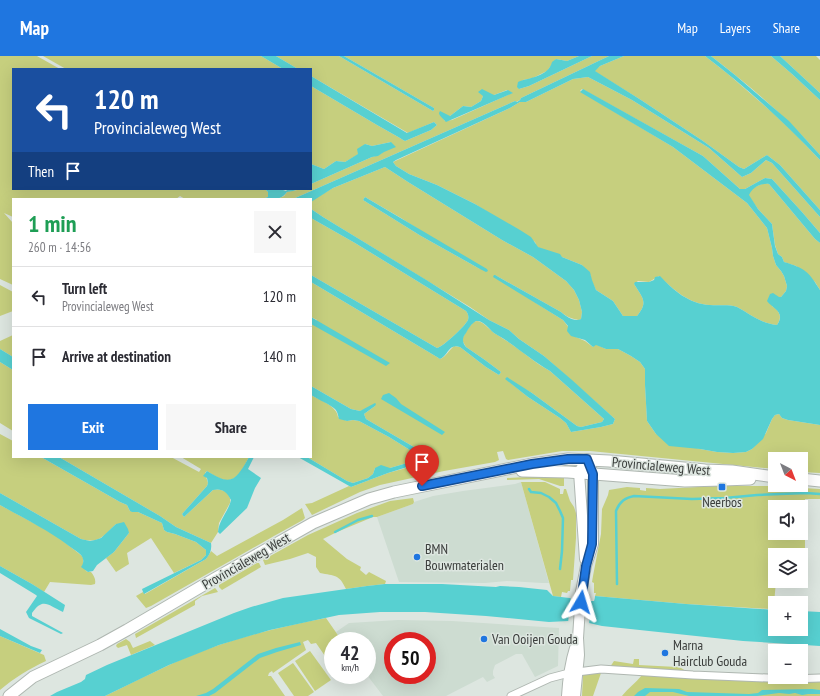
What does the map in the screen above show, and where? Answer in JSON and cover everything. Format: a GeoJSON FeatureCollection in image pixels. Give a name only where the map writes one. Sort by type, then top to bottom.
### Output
{"type":"FeatureCollection","features":[{"type":"Feature","properties":{"kind":"main road","name":"Provincialeweg West"},"geometry":{"type":"LineString","coordinates":[[9,696],[33,677],[100,645],[313,523],[369,499],[394,492],[501,470],[568,459],[587,459],[705,470],[732,471],[768,476]]}},
{"type":"Feature","properties":{"kind":"main road"},"geometry":{"type":"LineString","coordinates":[[586,566],[579,472],[587,459]]}},
{"type":"Feature","properties":{"kind":"main road"},"geometry":{"type":"LineString","coordinates":[[567,696],[579,655],[578,638],[581,592],[592,544],[593,474],[587,459]]}},
{"type":"Feature","properties":{"kind":"main road","name":"Provincialeweg West"},"geometry":{"type":"LineString","coordinates":[[501,470],[579,472],[685,481],[768,477]]}},
{"type":"Feature","properties":{"kind":"main road"},"geometry":{"type":"LineString","coordinates":[[808,480],[820,481]]}},
{"type":"Feature","properties":{"kind":"main road"},"geometry":{"type":"LineString","coordinates":[[573,673],[575,696]]}},
{"type":"Feature","properties":{"kind":"street"},"geometry":{"type":"LineString","coordinates":[[512,696],[550,678],[573,673],[601,670],[791,679],[820,678]]}},
{"type":"Feature","properties":{"kind":"shaded area"},"geometry":{"type":"Polygon","coordinates":[[[521,482],[549,583],[507,581],[485,583],[399,582],[377,517],[433,496],[521,482]]]}},
{"type":"Feature","properties":{"kind":"shaded area"},"geometry":{"type":"Polygon","coordinates":[[[398,620],[452,621],[559,628],[558,666],[535,677],[522,654],[516,654],[495,665],[493,675],[495,678],[487,682],[483,677],[446,696],[383,696],[374,684],[376,684],[376,632],[336,632],[349,623],[398,620]]]}},
{"type":"Feature","properties":{"kind":"green space"},"geometry":{"type":"Polygon","coordinates":[[[0,56],[37,56],[58,68],[12,68],[12,190],[266,190],[268,192],[268,197],[265,198],[183,198],[180,196],[177,198],[12,198],[12,217],[4,213],[12,222],[12,285],[0,279],[0,56]]]}},
{"type":"Feature","properties":{"kind":"green space"},"geometry":{"type":"Polygon","coordinates":[[[43,56],[261,56],[281,68],[64,68],[43,56]]]}},
{"type":"Feature","properties":{"kind":"green space"},"geometry":{"type":"Polygon","coordinates":[[[276,56],[339,56],[433,111],[434,108],[344,56],[579,56],[567,61],[556,59],[547,71],[533,78],[523,80],[519,89],[529,86],[592,56],[609,56],[521,98],[516,102],[515,101],[295,198],[279,198],[284,196],[287,192],[312,190],[312,184],[376,156],[385,150],[391,142],[372,146],[365,144],[359,154],[345,162],[336,161],[324,169],[312,164],[312,87],[405,141],[431,130],[437,125],[434,122],[408,133],[312,77],[312,68],[296,68],[276,56]],[[507,90],[494,95],[483,96],[481,101],[471,107],[463,106],[450,116],[443,118],[445,121],[452,120],[512,93],[507,90]]]}},
{"type":"Feature","properties":{"kind":"green space"},"geometry":{"type":"Polygon","coordinates":[[[624,56],[705,56],[728,74],[773,113],[820,160],[820,210],[780,165],[767,155],[744,169],[739,167],[703,141],[594,71],[600,66],[624,56]]]}},
{"type":"Feature","properties":{"kind":"green space"},"geometry":{"type":"Polygon","coordinates":[[[711,56],[771,56],[792,74],[820,100],[820,155],[795,128],[768,103],[711,56]]]}},
{"type":"Feature","properties":{"kind":"green space"},"geometry":{"type":"Polygon","coordinates":[[[780,56],[816,56],[820,60],[820,93],[780,56]]]}},
{"type":"Feature","properties":{"kind":"green space"},"geometry":{"type":"Polygon","coordinates":[[[588,77],[632,100],[709,148],[742,177],[751,173],[766,160],[772,163],[820,217],[820,233],[772,179],[765,178],[745,189],[740,189],[703,156],[582,89],[580,91],[673,147],[747,203],[767,228],[776,265],[784,276],[787,286],[786,291],[772,306],[777,310],[780,316],[777,325],[761,321],[734,306],[710,305],[695,302],[676,291],[659,276],[649,282],[638,281],[634,284],[642,296],[643,307],[637,316],[623,316],[613,301],[596,290],[591,280],[591,276],[582,265],[537,247],[535,242],[475,204],[437,185],[409,174],[396,166],[393,162],[520,102],[526,102],[573,79],[588,77]]]}},
{"type":"Feature","properties":{"kind":"green space"},"geometry":{"type":"Polygon","coordinates":[[[385,167],[502,240],[533,257],[566,281],[574,290],[579,300],[582,312],[581,319],[579,320],[567,316],[495,275],[563,320],[576,337],[593,347],[595,344],[606,349],[618,349],[640,362],[645,369],[647,421],[656,434],[700,449],[717,452],[746,452],[752,449],[766,433],[772,419],[775,415],[779,414],[782,418],[788,420],[820,425],[820,473],[808,472],[808,452],[768,452],[768,468],[590,451],[562,451],[508,460],[506,459],[503,451],[497,452],[499,460],[495,462],[380,485],[360,492],[312,515],[305,504],[312,503],[349,486],[351,487],[388,473],[427,462],[431,457],[366,419],[364,414],[375,406],[360,411],[351,409],[312,387],[312,324],[314,325],[317,320],[312,318],[312,283],[440,359],[444,357],[454,346],[460,347],[499,375],[501,372],[466,347],[462,340],[472,323],[479,321],[550,371],[604,419],[602,422],[581,427],[577,426],[532,393],[506,379],[528,397],[560,418],[566,423],[571,432],[613,424],[615,419],[544,356],[519,339],[509,330],[489,320],[312,210],[312,200],[333,188],[385,167]],[[365,197],[363,200],[421,236],[480,269],[401,218],[365,197]]]}},
{"type":"Feature","properties":{"kind":"green space"},"geometry":{"type":"Polygon","coordinates":[[[765,183],[769,184],[820,243],[820,290],[815,282],[796,266],[784,262],[782,257],[778,254],[772,224],[758,209],[748,195],[753,188],[765,183]]]}},
{"type":"Feature","properties":{"kind":"green space"},"geometry":{"type":"Polygon","coordinates":[[[312,219],[466,311],[468,320],[463,327],[454,336],[437,348],[312,276],[312,219]]]}},
{"type":"Feature","properties":{"kind":"green space"},"geometry":{"type":"Polygon","coordinates":[[[0,285],[12,291],[12,311],[0,316],[0,285]]]}},
{"type":"Feature","properties":{"kind":"green space"},"geometry":{"type":"Polygon","coordinates":[[[12,335],[12,356],[0,349],[0,341],[12,335]]]}},
{"type":"Feature","properties":{"kind":"green space"},"geometry":{"type":"Polygon","coordinates":[[[0,362],[12,369],[12,430],[0,423],[0,362]]]}},
{"type":"Feature","properties":{"kind":"green space"},"geometry":{"type":"Polygon","coordinates":[[[312,396],[323,401],[335,410],[338,417],[347,421],[359,421],[389,437],[410,450],[416,456],[414,461],[390,468],[375,468],[373,474],[368,478],[353,483],[347,481],[309,458],[312,458],[312,396]]]}},
{"type":"Feature","properties":{"kind":"green space"},"geometry":{"type":"Polygon","coordinates":[[[0,434],[12,440],[12,458],[43,458],[127,505],[130,511],[138,512],[162,523],[164,530],[167,532],[196,542],[206,550],[206,555],[201,560],[174,573],[151,538],[127,553],[129,564],[116,572],[106,558],[114,552],[129,533],[116,524],[97,540],[81,539],[0,493],[0,434]]]}},
{"type":"Feature","properties":{"kind":"green space"},"geometry":{"type":"Polygon","coordinates":[[[61,458],[173,458],[199,472],[201,469],[183,458],[248,458],[243,469],[234,479],[220,479],[207,471],[205,473],[208,483],[207,486],[182,514],[184,517],[213,490],[220,490],[228,494],[230,503],[219,523],[218,532],[211,543],[176,527],[160,516],[61,458]]]}},
{"type":"Feature","properties":{"kind":"green space"},"geometry":{"type":"Polygon","coordinates":[[[545,476],[564,478],[564,486],[539,479],[507,480],[507,478],[545,476]]]}},
{"type":"Feature","properties":{"kind":"green space"},"geometry":{"type":"Polygon","coordinates":[[[521,482],[545,482],[560,489],[560,494],[563,494],[564,489],[566,489],[570,501],[574,507],[576,513],[576,538],[573,580],[571,580],[570,591],[567,593],[562,592],[561,597],[553,596],[521,482]]]}},
{"type":"Feature","properties":{"kind":"green space"},"geometry":{"type":"Polygon","coordinates":[[[717,486],[768,486],[768,492],[808,492],[808,488],[820,489],[820,499],[768,500],[768,540],[805,540],[805,548],[768,548],[768,588],[775,588],[775,596],[768,596],[768,609],[686,604],[595,596],[596,593],[594,593],[594,583],[592,582],[601,534],[602,509],[609,490],[627,487],[640,488],[640,490],[646,491],[646,488],[660,489],[717,486]]]}},
{"type":"Feature","properties":{"kind":"green space"},"geometry":{"type":"Polygon","coordinates":[[[413,498],[413,504],[377,517],[373,517],[323,539],[347,559],[361,567],[360,570],[366,575],[369,572],[386,581],[385,584],[346,589],[336,576],[320,573],[316,567],[316,557],[308,553],[265,565],[263,560],[308,535],[357,513],[390,501],[413,498]]]}},
{"type":"Feature","properties":{"kind":"green space"},"geometry":{"type":"Polygon","coordinates":[[[0,505],[54,534],[82,556],[86,571],[92,573],[95,579],[95,584],[50,582],[44,592],[0,566],[0,505]]]}},
{"type":"Feature","properties":{"kind":"green space"},"geometry":{"type":"Polygon","coordinates":[[[302,508],[305,518],[303,520],[151,606],[146,608],[136,596],[143,592],[145,594],[206,559],[211,551],[217,556],[302,508]]]}},
{"type":"Feature","properties":{"kind":"green space"},"geometry":{"type":"Polygon","coordinates":[[[259,563],[261,567],[222,590],[219,587],[219,585],[259,563]]]}},
{"type":"Feature","properties":{"kind":"green space"},"geometry":{"type":"Polygon","coordinates":[[[215,588],[218,592],[202,596],[195,601],[195,605],[136,638],[135,634],[215,588]]]}},
{"type":"Feature","properties":{"kind":"green space"},"geometry":{"type":"Polygon","coordinates":[[[326,618],[336,632],[324,632],[324,655],[316,643],[311,644],[308,640],[303,642],[306,650],[273,673],[272,671],[269,673],[268,676],[271,676],[285,696],[105,696],[147,675],[204,650],[245,637],[299,623],[326,618]]]}},
{"type":"Feature","properties":{"kind":"green space"},"geometry":{"type":"Polygon","coordinates":[[[0,636],[44,655],[46,661],[22,674],[0,690],[0,636]]]}},
{"type":"Feature","properties":{"kind":"green space"},"geometry":{"type":"Polygon","coordinates":[[[126,639],[130,642],[133,648],[150,641],[155,645],[131,655],[127,645],[118,648],[116,646],[126,639]]]}},
{"type":"Feature","properties":{"kind":"green space"},"geometry":{"type":"Polygon","coordinates":[[[310,651],[324,670],[325,684],[315,691],[295,661],[310,651]]]}},
{"type":"Feature","properties":{"kind":"green space"},"geometry":{"type":"Polygon","coordinates":[[[634,659],[639,659],[639,665],[677,667],[686,672],[610,667],[614,661],[633,664],[634,659]]]}},
{"type":"Feature","properties":{"kind":"green space"},"geometry":{"type":"Polygon","coordinates":[[[293,663],[314,692],[308,696],[294,696],[278,673],[293,663]]]}},
{"type":"Feature","properties":{"kind":"green space"},"geometry":{"type":"Polygon","coordinates":[[[601,673],[593,696],[582,696],[583,675],[601,673]]]}},
{"type":"Feature","properties":{"kind":"green space"},"geometry":{"type":"Polygon","coordinates":[[[642,675],[768,679],[768,684],[808,684],[808,680],[820,680],[820,696],[622,696],[642,675]]]}},
{"type":"Feature","properties":{"kind":"water"},"geometry":{"type":"Polygon","coordinates":[[[261,56],[276,56],[296,68],[281,68],[261,56]]]}},
{"type":"Feature","properties":{"kind":"water"},"geometry":{"type":"Polygon","coordinates":[[[339,56],[344,56],[434,108],[434,110],[433,111],[339,56]]]}},
{"type":"Feature","properties":{"kind":"water"},"geometry":{"type":"Polygon","coordinates":[[[579,56],[592,56],[529,86],[519,89],[517,87],[518,82],[543,74],[556,59],[567,61],[579,56]]]}},
{"type":"Feature","properties":{"kind":"water"},"geometry":{"type":"Polygon","coordinates":[[[609,56],[624,56],[600,66],[595,71],[703,141],[739,167],[744,169],[767,155],[780,165],[820,210],[820,217],[772,163],[766,160],[751,173],[742,177],[709,148],[632,100],[588,77],[573,79],[526,102],[520,102],[393,162],[396,166],[409,174],[437,185],[475,204],[520,230],[531,237],[538,247],[560,254],[562,257],[582,265],[590,272],[596,290],[613,301],[623,316],[637,316],[643,307],[642,296],[634,284],[635,282],[649,282],[654,280],[655,277],[660,276],[676,291],[695,302],[710,305],[737,307],[761,321],[777,325],[780,317],[778,311],[767,301],[770,294],[773,293],[781,297],[786,291],[787,286],[784,276],[776,265],[767,228],[747,203],[673,147],[580,92],[583,89],[703,156],[740,189],[745,189],[765,178],[772,179],[820,233],[820,243],[769,184],[760,185],[750,192],[749,195],[758,209],[772,224],[775,246],[778,254],[782,257],[784,262],[797,266],[806,272],[813,279],[820,290],[820,425],[788,420],[782,418],[779,414],[775,415],[763,439],[752,449],[746,452],[717,452],[669,446],[656,434],[647,421],[645,369],[640,362],[618,349],[606,349],[596,345],[593,347],[585,340],[571,336],[567,331],[568,326],[563,320],[493,277],[495,275],[566,316],[576,320],[581,319],[582,312],[579,300],[574,290],[566,281],[533,257],[502,240],[385,167],[333,188],[312,201],[312,198],[295,198],[515,101],[517,102],[521,98],[609,56]]]}},
{"type":"Feature","properties":{"kind":"water"},"geometry":{"type":"Polygon","coordinates":[[[705,56],[711,56],[789,121],[820,155],[820,160],[764,105],[705,56]]]}},
{"type":"Feature","properties":{"kind":"water"},"geometry":{"type":"Polygon","coordinates":[[[771,56],[780,56],[820,93],[820,100],[792,74],[771,56]]]}},
{"type":"Feature","properties":{"kind":"water"},"geometry":{"type":"Polygon","coordinates":[[[312,77],[407,133],[434,122],[437,125],[431,130],[405,141],[312,87],[312,77]]]}},
{"type":"Feature","properties":{"kind":"water"},"geometry":{"type":"Polygon","coordinates":[[[482,89],[494,95],[508,90],[513,93],[446,122],[440,115],[440,111],[450,116],[463,106],[471,107],[481,101],[483,96],[478,92],[482,89]]]}},
{"type":"Feature","properties":{"kind":"water"},"geometry":{"type":"Polygon","coordinates":[[[391,142],[396,147],[312,184],[312,164],[324,169],[336,161],[345,162],[358,154],[357,149],[365,144],[372,146],[391,142]]]}},
{"type":"Feature","properties":{"kind":"water"},"geometry":{"type":"Polygon","coordinates":[[[266,190],[296,190],[287,192],[279,198],[265,198],[268,197],[268,192],[266,190]]]}},
{"type":"Feature","properties":{"kind":"water"},"geometry":{"type":"Polygon","coordinates":[[[365,197],[488,271],[486,272],[480,269],[421,236],[363,200],[365,197]]]}},
{"type":"Feature","properties":{"kind":"water"},"geometry":{"type":"Polygon","coordinates":[[[312,210],[489,320],[509,330],[519,339],[544,356],[572,380],[615,419],[613,424],[571,432],[566,423],[560,418],[528,397],[505,379],[507,377],[532,393],[577,426],[581,427],[602,422],[604,419],[550,371],[479,321],[476,321],[470,326],[464,337],[464,343],[466,347],[501,372],[499,375],[460,347],[456,346],[451,348],[440,359],[312,283],[312,276],[437,348],[454,336],[463,327],[468,320],[466,311],[312,219],[312,210]]]}},
{"type":"Feature","properties":{"kind":"water"},"geometry":{"type":"Polygon","coordinates":[[[312,318],[390,363],[386,366],[312,325],[312,318]]]}},
{"type":"Feature","properties":{"kind":"water"},"geometry":{"type":"Polygon","coordinates":[[[0,349],[12,356],[12,369],[0,362],[0,349]]]}},
{"type":"Feature","properties":{"kind":"water"},"geometry":{"type":"Polygon","coordinates":[[[312,387],[351,409],[360,411],[375,403],[375,406],[364,414],[366,419],[431,457],[430,460],[388,473],[351,487],[300,458],[309,458],[347,481],[353,483],[368,478],[373,474],[375,468],[381,465],[390,468],[414,461],[416,456],[410,450],[389,437],[359,421],[339,419],[335,409],[312,396],[312,387]]]}},
{"type":"Feature","properties":{"kind":"water"},"geometry":{"type":"Polygon","coordinates":[[[389,393],[401,404],[445,432],[442,435],[381,399],[383,395],[389,393]]]}},
{"type":"Feature","properties":{"kind":"water"},"geometry":{"type":"Polygon","coordinates":[[[43,458],[61,458],[160,516],[176,527],[211,543],[209,555],[206,559],[144,594],[142,589],[201,560],[206,555],[206,550],[196,542],[167,532],[164,530],[162,523],[138,512],[130,511],[127,505],[43,458]]]}},
{"type":"Feature","properties":{"kind":"water"},"geometry":{"type":"Polygon","coordinates":[[[248,458],[254,458],[248,469],[261,478],[255,488],[247,508],[220,534],[218,532],[220,524],[231,500],[224,491],[213,490],[184,517],[182,514],[207,486],[207,478],[203,476],[207,471],[222,479],[228,480],[237,476],[248,458]]]}},
{"type":"Feature","properties":{"kind":"water"},"geometry":{"type":"Polygon","coordinates":[[[0,493],[81,539],[90,541],[101,538],[116,524],[124,522],[129,533],[114,552],[97,565],[93,571],[88,572],[81,567],[83,560],[81,555],[44,529],[0,505],[0,493]]]}},
{"type":"Feature","properties":{"kind":"water"},"geometry":{"type":"Polygon","coordinates":[[[0,566],[65,605],[63,612],[50,605],[43,604],[39,605],[32,613],[32,616],[63,633],[61,634],[29,618],[26,612],[37,596],[0,573],[0,566]]]}},
{"type":"Feature","properties":{"kind":"water"},"geometry":{"type":"Polygon","coordinates":[[[385,584],[442,584],[519,587],[547,590],[553,596],[594,601],[595,596],[768,610],[768,636],[808,636],[808,611],[820,612],[820,646],[808,645],[808,644],[743,641],[568,621],[549,622],[425,612],[380,612],[339,615],[270,630],[219,645],[169,665],[105,696],[50,696],[81,682],[85,679],[86,675],[107,665],[251,607],[283,598],[385,584]]]}},
{"type":"Feature","properties":{"kind":"water"},"geometry":{"type":"Polygon","coordinates":[[[0,629],[31,646],[42,650],[40,653],[0,636],[0,629]]]}},
{"type":"Feature","properties":{"kind":"water"},"geometry":{"type":"Polygon","coordinates":[[[300,642],[301,645],[260,658],[215,693],[209,696],[196,696],[213,689],[258,654],[300,642]]]}},
{"type":"Feature","properties":{"kind":"water"},"geometry":{"type":"Polygon","coordinates":[[[645,688],[679,689],[687,692],[749,694],[758,693],[762,690],[812,689],[820,690],[820,694],[802,695],[795,693],[779,693],[757,696],[689,696],[673,692],[650,692],[645,696],[634,696],[645,688]]]}},
{"type":"Feature","properties":{"kind":"pier"},"geometry":{"type":"Polygon","coordinates":[[[595,594],[594,601],[591,601],[589,625],[568,623],[571,596],[593,599],[595,594]]]}},
{"type":"Feature","properties":{"kind":"waterway"},"geometry":{"type":"LineString","coordinates":[[529,489],[531,492],[541,493],[549,497],[556,503],[563,518],[560,569]]}},
{"type":"Feature","properties":{"kind":"waterway"},"geometry":{"type":"LineString","coordinates":[[617,584],[616,511],[623,500],[634,496],[692,499],[780,494],[820,494]]}},
{"type":"Feature","properties":{"kind":"waterway"},"geometry":{"type":"LineString","coordinates":[[335,532],[358,520],[372,516]]}},
{"type":"Feature","properties":{"kind":"place","name":"Neerbos"},"geometry":{"type":"Point","coordinates":[722,487]}},
{"type":"Feature","properties":{"kind":"place","name":"BMN Bouwmaterialen"},"geometry":{"type":"Point","coordinates":[417,557]}},
{"type":"Feature","properties":{"kind":"place","name":"Van Ooijen Gouda"},"geometry":{"type":"Point","coordinates":[484,639]}},
{"type":"Feature","properties":{"kind":"place","name":"Marna Hairclub Gouda"},"geometry":{"type":"Point","coordinates":[665,653]}},
{"type":"Feature","properties":{"kind":"route"},"geometry":{"type":"LineString","coordinates":[[422,486],[532,464],[568,459],[587,459],[593,474],[592,544],[581,592],[581,602]]}}]}
